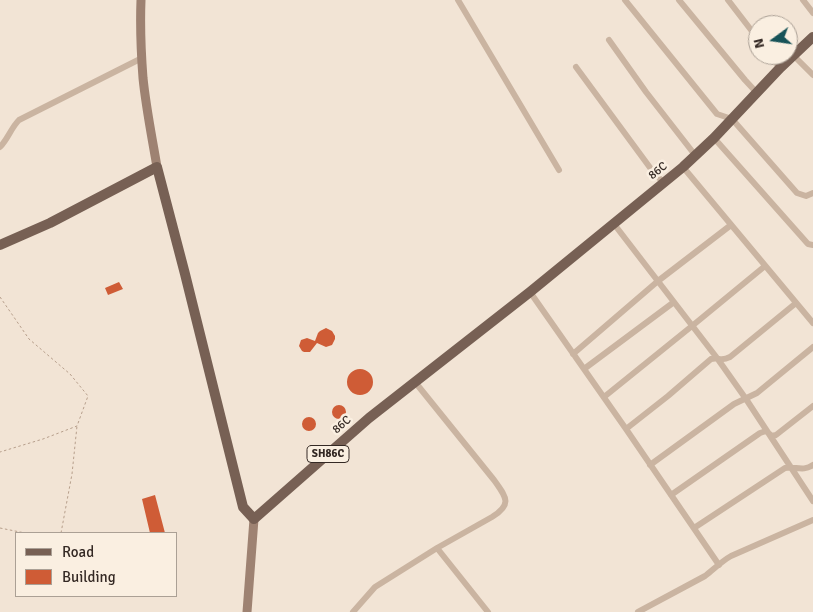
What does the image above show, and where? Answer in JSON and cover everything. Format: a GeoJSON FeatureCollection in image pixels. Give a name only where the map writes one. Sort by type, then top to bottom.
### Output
{"type":"FeatureCollection","features":[{"type":"Feature","properties":{"kind":"main road","name":"86C"},"geometry":{"type":"LineString","coordinates":[[798,52],[813,37]]}},
{"type":"Feature","properties":{"kind":"main road","name":"86C"},"geometry":{"type":"LineString","coordinates":[[254,519],[369,418],[530,292],[682,167],[714,138],[784,65]]}},
{"type":"Feature","properties":{"kind":"main road"},"geometry":{"type":"LineString","coordinates":[[0,245],[50,223],[157,167],[186,274],[243,507],[254,519]]}},
{"type":"Feature","properties":{"kind":"street"},"geometry":{"type":"LineString","coordinates":[[141,0],[140,29],[146,105],[157,167]]}},
{"type":"Feature","properties":{"kind":"street"},"geometry":{"type":"LineString","coordinates":[[458,0],[559,170]]}},
{"type":"Feature","properties":{"kind":"street"},"geometry":{"type":"LineString","coordinates":[[625,0],[717,114],[732,119],[801,196],[813,193]]}},
{"type":"Feature","properties":{"kind":"street"},"geometry":{"type":"LineString","coordinates":[[679,0],[757,93]]}},
{"type":"Feature","properties":{"kind":"street"},"geometry":{"type":"LineString","coordinates":[[728,0],[748,26]]}},
{"type":"Feature","properties":{"kind":"street"},"geometry":{"type":"LineString","coordinates":[[803,0],[813,12]]}},
{"type":"Feature","properties":{"kind":"street"},"geometry":{"type":"LineString","coordinates":[[608,40],[695,155]]}},
{"type":"Feature","properties":{"kind":"street"},"geometry":{"type":"LineString","coordinates":[[0,147],[19,120],[142,58]]}},
{"type":"Feature","properties":{"kind":"street"},"geometry":{"type":"LineString","coordinates":[[798,60],[813,75]]}},
{"type":"Feature","properties":{"kind":"street"},"geometry":{"type":"LineString","coordinates":[[576,67],[654,173],[664,182]]}},
{"type":"Feature","properties":{"kind":"street"},"geometry":{"type":"LineString","coordinates":[[714,138],[808,244],[813,245]]}},
{"type":"Feature","properties":{"kind":"street"},"geometry":{"type":"LineString","coordinates":[[682,167],[813,323]]}},
{"type":"Feature","properties":{"kind":"street"},"geometry":{"type":"LineString","coordinates":[[614,224],[717,358],[813,501]]}},
{"type":"Feature","properties":{"kind":"street"},"geometry":{"type":"LineString","coordinates":[[573,354],[658,282],[731,225]]}},
{"type":"Feature","properties":{"kind":"street"},"geometry":{"type":"LineString","coordinates":[[604,397],[765,266]]}},
{"type":"Feature","properties":{"kind":"street"},"geometry":{"type":"LineString","coordinates":[[530,292],[719,565]]}},
{"type":"Feature","properties":{"kind":"street"},"geometry":{"type":"LineString","coordinates":[[584,369],[674,302]]}},
{"type":"Feature","properties":{"kind":"street"},"geometry":{"type":"LineString","coordinates":[[626,429],[711,359],[717,358],[722,360],[730,357],[796,303]]}},
{"type":"Feature","properties":{"kind":"street"},"geometry":{"type":"LineString","coordinates":[[650,465],[734,404],[757,393],[813,347]]}},
{"type":"Feature","properties":{"kind":"street"},"geometry":{"type":"LineString","coordinates":[[353,612],[375,587],[437,548],[501,512],[504,508],[505,496],[494,480],[415,382]]}},
{"type":"Feature","properties":{"kind":"street"},"geometry":{"type":"LineString","coordinates":[[671,495],[760,433],[766,431],[772,436],[776,435],[813,406]]}},
{"type":"Feature","properties":{"kind":"street"},"geometry":{"type":"LineString","coordinates":[[694,528],[784,468],[807,469],[813,465]]}},
{"type":"Feature","properties":{"kind":"street"},"geometry":{"type":"LineString","coordinates":[[247,612],[254,519]]}},
{"type":"Feature","properties":{"kind":"street"},"geometry":{"type":"LineString","coordinates":[[638,612],[705,576],[731,556],[813,520]]}},
{"type":"Feature","properties":{"kind":"street"},"geometry":{"type":"LineString","coordinates":[[437,548],[488,612]]}},
{"type":"Feature","properties":{"kind":"path"},"geometry":{"type":"LineString","coordinates":[[0,297],[29,339],[70,374],[88,396],[77,426],[72,474],[61,532]]}},
{"type":"Feature","properties":{"kind":"path"},"geometry":{"type":"LineString","coordinates":[[0,452],[77,426]]}},
{"type":"Feature","properties":{"kind":"path"},"geometry":{"type":"LineString","coordinates":[[0,528],[20,532]]}},
{"type":"Feature","properties":{"kind":"building"},"geometry":{"type":"Polygon","coordinates":[[[119,282],[123,289],[108,295],[105,288],[119,282]]]}},
{"type":"Feature","properties":{"kind":"building"},"geometry":{"type":"Polygon","coordinates":[[[326,328],[332,331],[335,336],[332,345],[326,347],[317,343],[310,352],[302,351],[299,346],[301,340],[307,338],[315,341],[318,333],[326,328]]]}},
{"type":"Feature","properties":{"kind":"building"},"geometry":{"type":"Polygon","coordinates":[[[360,369],[369,373],[373,382],[369,391],[360,395],[351,391],[347,382],[351,373],[360,369]]]}},
{"type":"Feature","properties":{"kind":"building"},"geometry":{"type":"Polygon","coordinates":[[[339,405],[344,407],[346,412],[344,417],[339,419],[334,417],[332,412],[334,407],[339,405]]]}},
{"type":"Feature","properties":{"kind":"building"},"geometry":{"type":"Polygon","coordinates":[[[309,417],[314,419],[316,424],[314,429],[309,431],[304,429],[302,424],[304,419],[309,417]]]}},
{"type":"Feature","properties":{"kind":"building"},"geometry":{"type":"Polygon","coordinates":[[[155,495],[165,532],[150,532],[142,499],[155,495]]]}}]}
